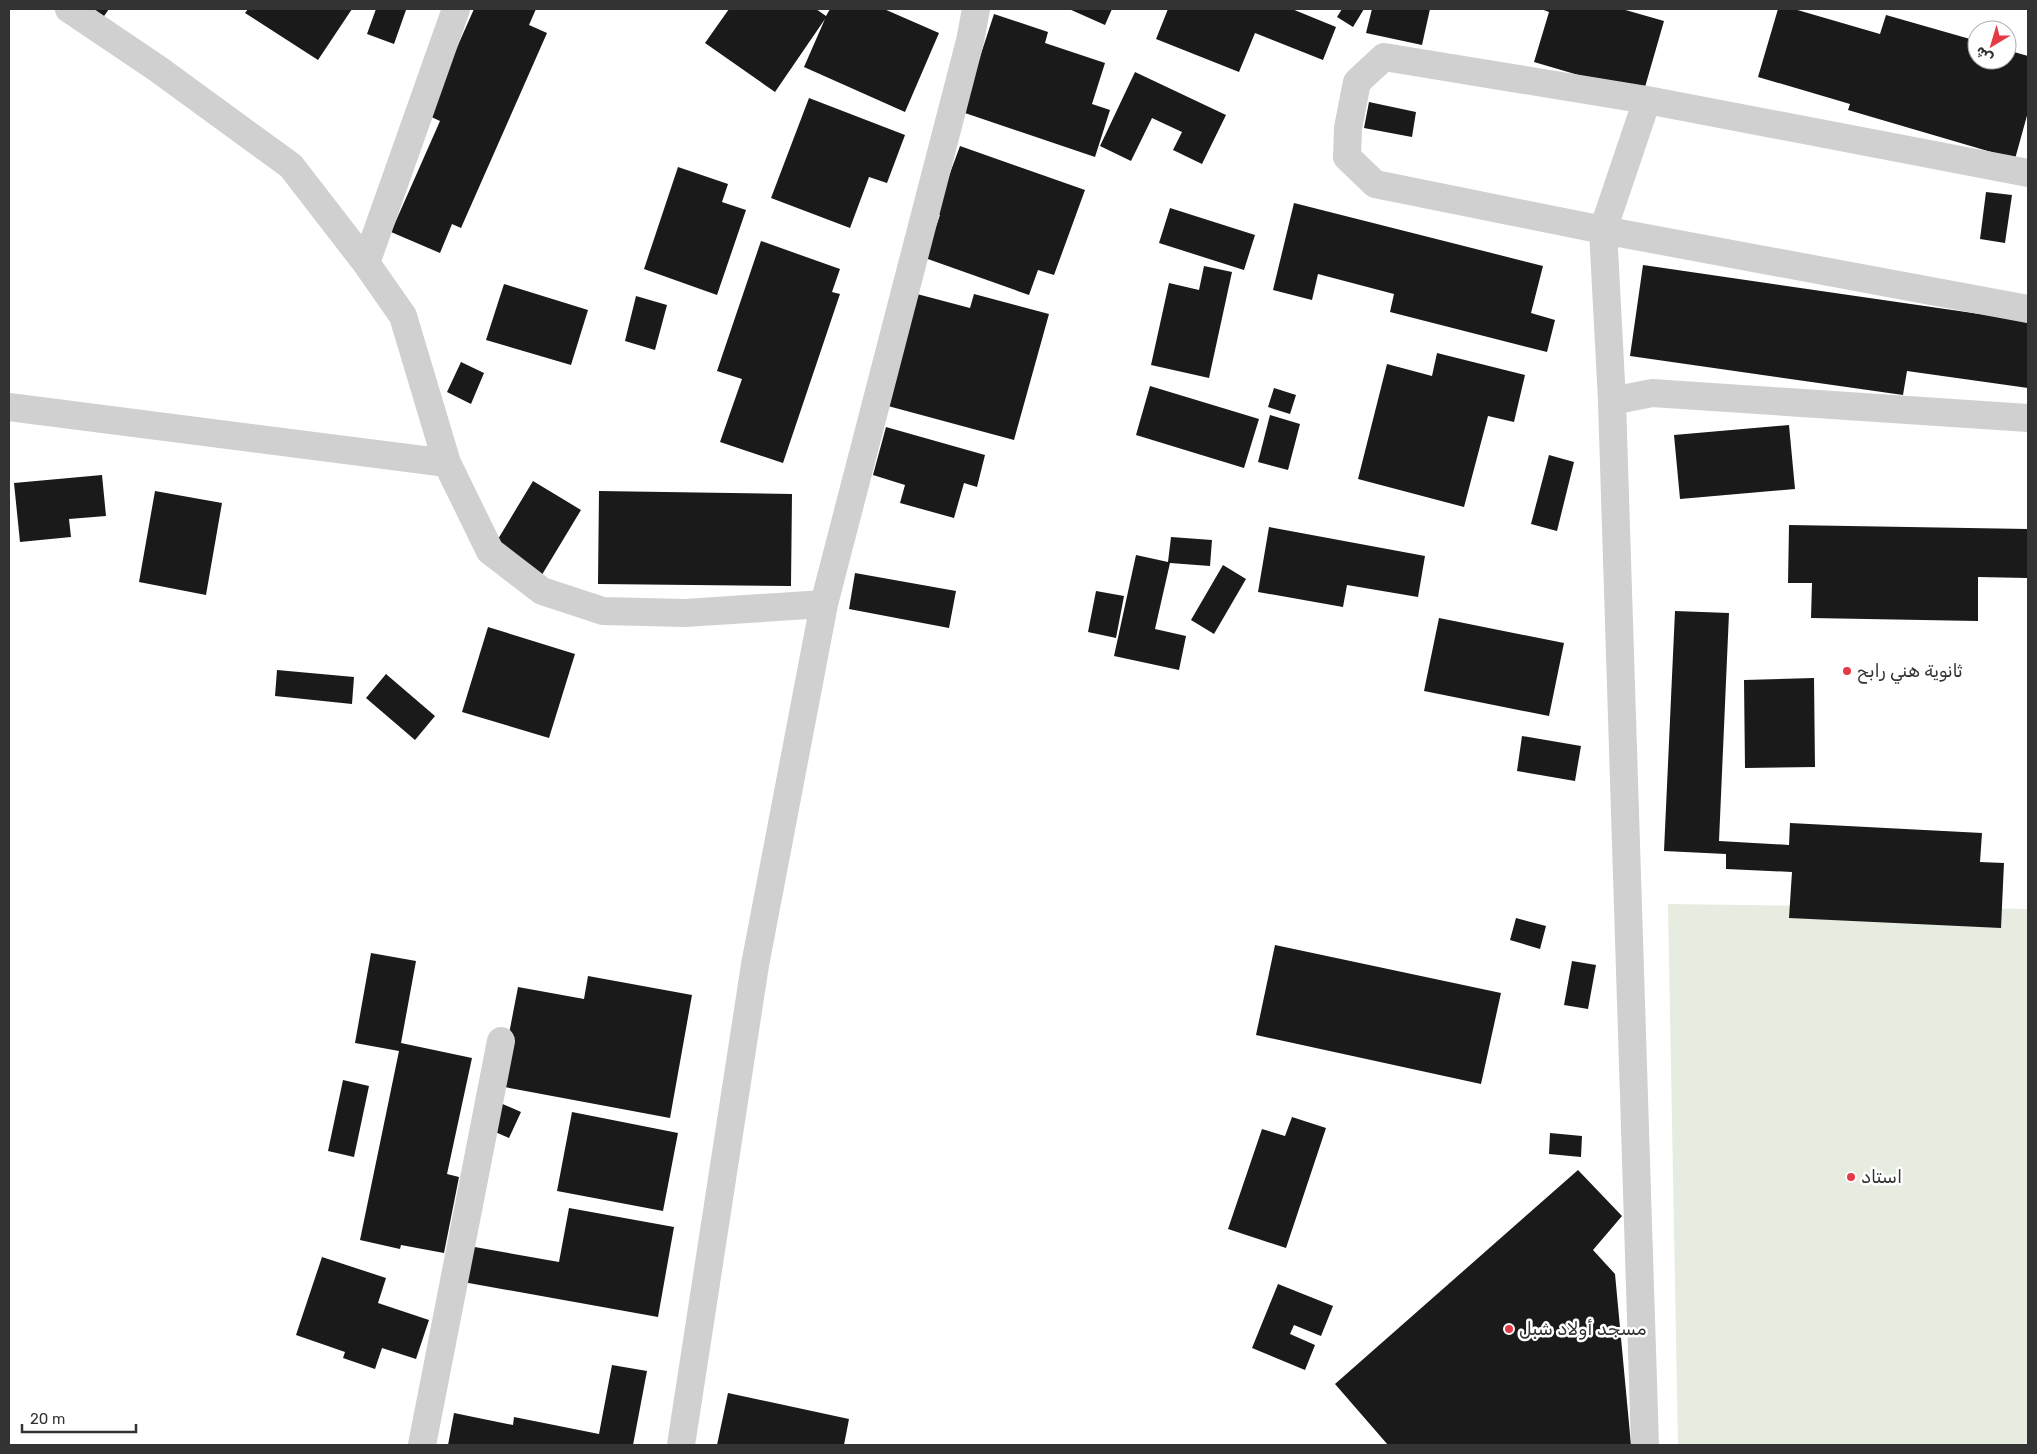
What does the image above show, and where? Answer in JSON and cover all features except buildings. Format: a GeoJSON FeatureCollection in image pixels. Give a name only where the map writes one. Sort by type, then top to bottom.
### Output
{"type":"FeatureCollection","features":[{"type":"Feature","properties":{"kind":"street"},"geometry":{"type":"LineString","coordinates":[[69,9],[158,70],[291,166],[366,263],[403,316],[446,463],[490,551],[542,591],[603,611],[685,613],[824,604]]}},
{"type":"Feature","properties":{"kind":"street"},"geometry":{"type":"LineString","coordinates":[[366,263],[456,9]]}},
{"type":"Feature","properties":{"kind":"street"},"geometry":{"type":"LineString","coordinates":[[681,1445],[755,965],[824,604],[970,41],[976,9]]}},
{"type":"Feature","properties":{"kind":"street"},"geometry":{"type":"LineString","coordinates":[[2028,173],[1647,100],[1384,57],[1357,82],[1348,128],[1347,157],[1374,184],[1603,230],[2028,309]]}},
{"type":"Feature","properties":{"kind":"street"},"geometry":{"type":"LineString","coordinates":[[1645,1445],[1612,400],[1603,230],[1647,100]]}},
{"type":"Feature","properties":{"kind":"street"},"geometry":{"type":"LineString","coordinates":[[1612,400],[1652,393],[2028,418]]}},
{"type":"Feature","properties":{"kind":"street"},"geometry":{"type":"LineString","coordinates":[[9,407],[446,463]]}},
{"type":"Feature","properties":{"kind":"street"},"geometry":{"type":"LineString","coordinates":[[422,1445],[501,1041]]}},
{"type":"Feature","properties":{"kind":"shaded area","name":"استاد"},"geometry":{"type":"Polygon","coordinates":[[[1668,904],[2028,909],[2028,1445],[1678,1445],[1668,904]]]}},
{"type":"Feature","properties":{"kind":"place","name":"ثانوية هني رابح"},"geometry":{"type":"Point","coordinates":[1847,671]}},
{"type":"Feature","properties":{"kind":"place","name":"استاد"},"geometry":{"type":"Point","coordinates":[1851,1177]}},
{"type":"Feature","properties":{"kind":"place","name":"مسجد أولاد شبل"},"geometry":{"type":"Point","coordinates":[1509,1329]}}]}
